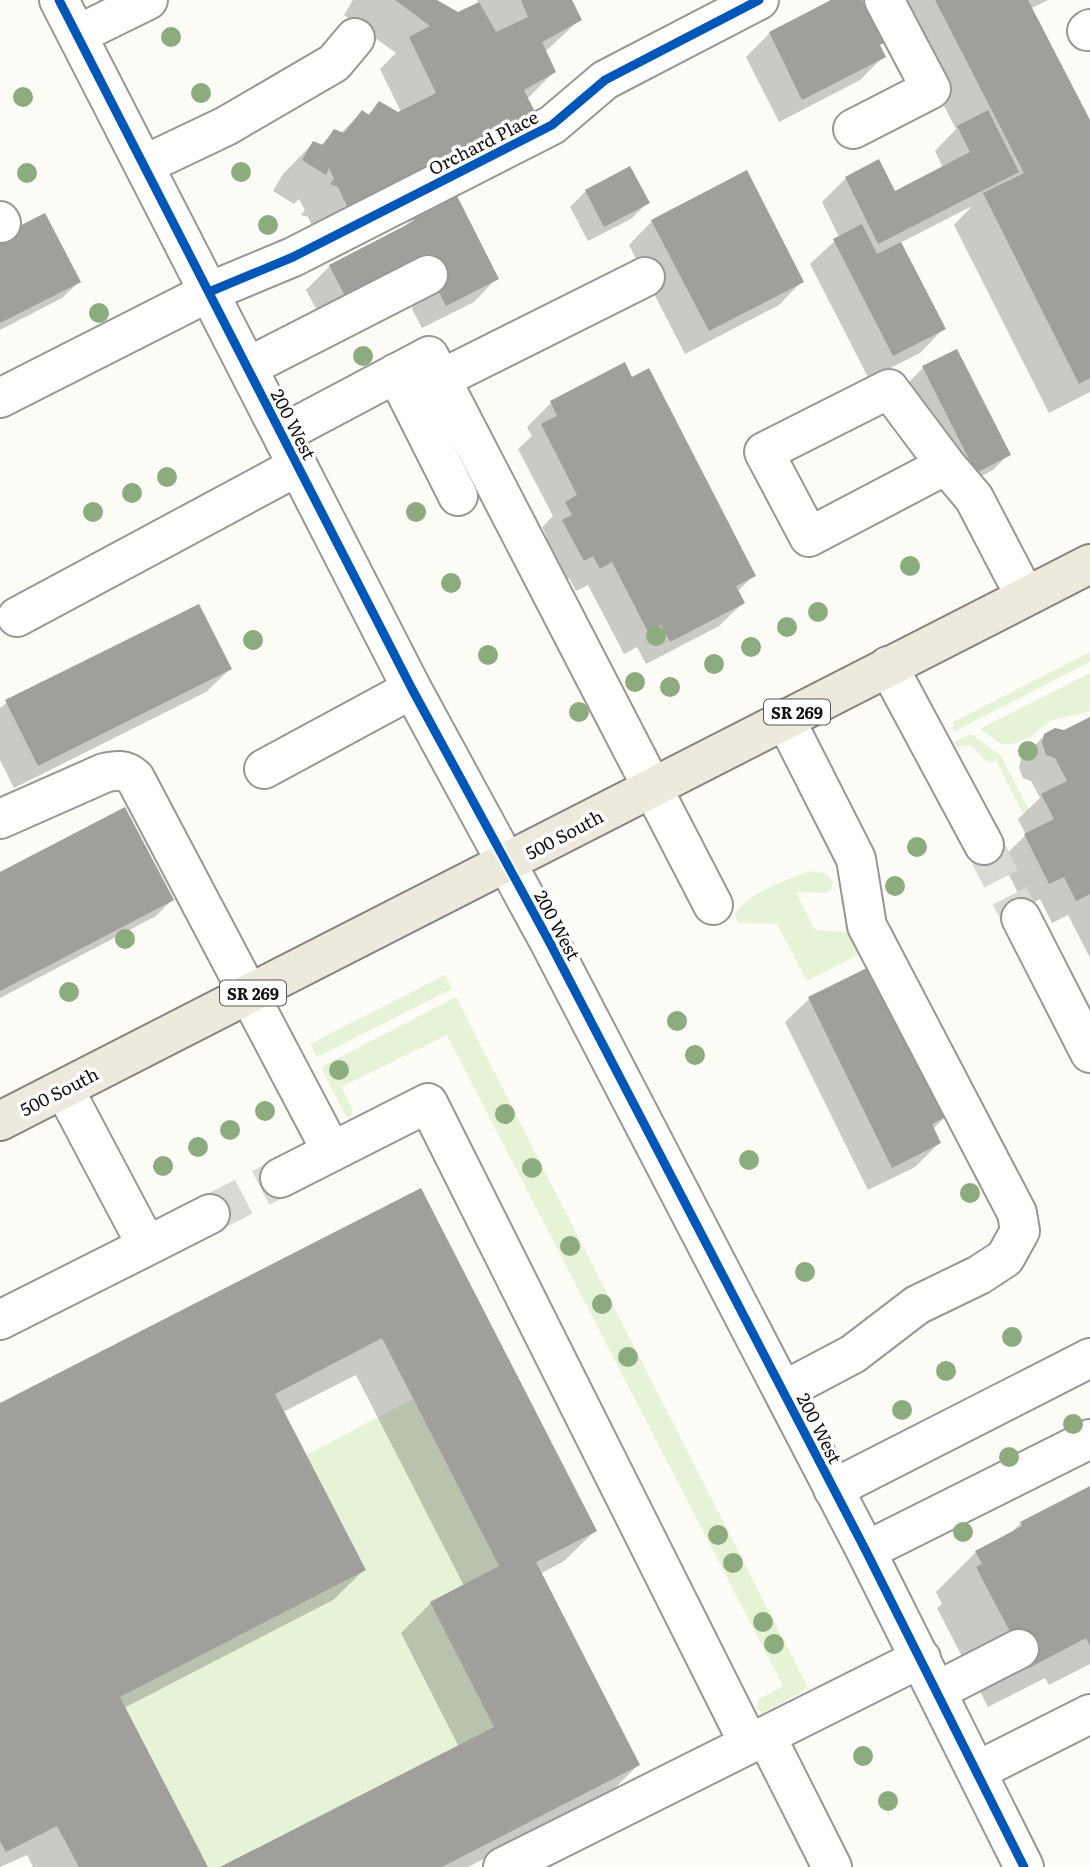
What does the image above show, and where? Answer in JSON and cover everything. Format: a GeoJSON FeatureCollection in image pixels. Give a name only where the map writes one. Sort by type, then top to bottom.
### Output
{"type":"FeatureCollection","features":[{"type":"Feature","properties":{"kind":"main road","name":"500 South"},"geometry":{"type":"LineString","coordinates":[[0,1121],[1090,564]]}},
{"type":"Feature","properties":{"kind":"street","name":"200 West"},"geometry":{"type":"LineString","coordinates":[[60,0],[412,690],[550,943],[866,1551],[1024,1867]]}},
{"type":"Feature","properties":{"kind":"street"},"geometry":{"type":"LineString","coordinates":[[77,35],[148,0]]}},
{"type":"Feature","properties":{"kind":"street","name":"Orchard Place"},"geometry":{"type":"LineString","coordinates":[[0,398],[209,292],[293,257],[552,125],[605,80],[759,0]]}},
{"type":"Feature","properties":{"kind":"street"},"geometry":{"type":"LineString","coordinates":[[853,129],[931,89],[884,0]]}},
{"type":"Feature","properties":{"kind":"street"},"geometry":{"type":"LineString","coordinates":[[144,166],[226,126],[334,63],[355,38]]}},
{"type":"Feature","properties":{"kind":"street"},"geometry":{"type":"LineString","coordinates":[[248,368],[428,275]]}},
{"type":"Feature","properties":{"kind":"street"},"geometry":{"type":"LineString","coordinates":[[441,379],[645,277]]}},
{"type":"Feature","properties":{"kind":"street"},"geometry":{"type":"LineString","coordinates":[[17,617],[290,450],[396,373],[429,356],[713,905]]}},
{"type":"Feature","properties":{"kind":"street"},"geometry":{"type":"LineString","coordinates":[[396,373],[458,495]]}},
{"type":"Feature","properties":{"kind":"street"},"geometry":{"type":"LineString","coordinates":[[946,466],[809,537],[764,452],[889,389],[946,466],[974,498],[1025,596]]}},
{"type":"Feature","properties":{"kind":"street"},"geometry":{"type":"LineString","coordinates":[[888,666],[984,845]]}},
{"type":"Feature","properties":{"kind":"street"},"geometry":{"type":"LineString","coordinates":[[264,769],[412,690]]}},
{"type":"Feature","properties":{"kind":"street"},"geometry":{"type":"LineString","coordinates":[[783,1391],[853,1354],[917,1306],[979,1275],[1005,1258],[1020,1231],[1017,1213],[867,926],[856,859],[785,719]]}},
{"type":"Feature","properties":{"kind":"street"},"geometry":{"type":"LineString","coordinates":[[0,819],[104,773],[122,770],[135,778],[332,1152]]}},
{"type":"Feature","properties":{"kind":"street"},"geometry":{"type":"LineString","coordinates":[[1021,918],[1090,1053]]}},
{"type":"Feature","properties":{"kind":"street"},"geometry":{"type":"LineString","coordinates":[[64,1089],[147,1246]]}},
{"type":"Feature","properties":{"kind":"street"},"geometry":{"type":"LineString","coordinates":[[280,1178],[428,1103],[758,1740],[832,1867]]}},
{"type":"Feature","properties":{"kind":"street"},"geometry":{"type":"LineString","coordinates":[[0,1320],[210,1214]]}},
{"type":"Feature","properties":{"kind":"street"},"geometry":{"type":"LineString","coordinates":[[833,1489],[1090,1358]]}},
{"type":"Feature","properties":{"kind":"street"},"geometry":{"type":"LineString","coordinates":[[866,1551],[1090,1439]]}},
{"type":"Feature","properties":{"kind":"street"},"geometry":{"type":"LineString","coordinates":[[937,1691],[1019,1648]]}},
{"type":"Feature","properties":{"kind":"street"},"geometry":{"type":"LineString","coordinates":[[503,1867],[921,1658]]}},
{"type":"Feature","properties":{"kind":"street"},"geometry":{"type":"LineString","coordinates":[[977,1771],[1090,1714]]}},
{"type":"Feature","properties":{"kind":"green space"},"geometry":{"type":"Polygon","coordinates":[[[1090,652],[1090,662],[953,732],[953,722],[1090,652]]]}},
{"type":"Feature","properties":{"kind":"green space"},"geometry":{"type":"Polygon","coordinates":[[[1090,673],[1090,711],[1052,720],[1030,737],[1012,744],[1001,744],[980,729],[1090,673]]]}},
{"type":"Feature","properties":{"kind":"green space"},"geometry":{"type":"Polygon","coordinates":[[[971,734],[1001,756],[1029,810],[1023,813],[996,760],[990,763],[968,745],[956,748],[954,742],[971,734]]]}},
{"type":"Feature","properties":{"kind":"green space"},"geometry":{"type":"Polygon","coordinates":[[[809,871],[827,874],[833,882],[832,888],[826,893],[796,892],[815,930],[847,932],[858,955],[807,981],[777,924],[738,923],[735,914],[758,893],[809,871]]]}},
{"type":"Feature","properties":{"kind":"green space"},"geometry":{"type":"Polygon","coordinates":[[[445,975],[452,989],[317,1057],[310,1044],[445,975]]]}},
{"type":"Feature","properties":{"kind":"green space"},"geometry":{"type":"Polygon","coordinates":[[[456,997],[808,1688],[763,1713],[757,1709],[759,1699],[783,1686],[447,1035],[341,1087],[353,1110],[350,1117],[345,1115],[321,1067],[456,997]]]}},
{"type":"Feature","properties":{"kind":"green space"},"geometry":{"type":"Polygon","coordinates":[[[413,1399],[499,1566],[430,1602],[494,1727],[220,1867],[208,1867],[120,1697],[366,1570],[306,1455],[413,1399]]]}},
{"type":"Feature","properties":{"kind":"building"},"geometry":{"type":"Polygon","coordinates":[[[395,0],[437,0],[458,12],[479,2],[496,32],[528,17],[521,0],[572,0],[582,20],[542,42],[556,72],[524,90],[535,112],[347,206],[338,187],[330,184],[334,179],[329,168],[326,175],[302,160],[313,141],[323,145],[334,129],[344,133],[362,110],[369,115],[379,101],[398,112],[436,93],[409,37],[430,26],[395,0]]]}},
{"type":"Feature","properties":{"kind":"building"},"geometry":{"type":"Polygon","coordinates":[[[831,0],[862,0],[884,43],[880,45],[886,57],[802,100],[769,32],[831,0]]]}},
{"type":"Feature","properties":{"kind":"building"},"geometry":{"type":"Polygon","coordinates":[[[935,0],[1028,0],[1090,120],[1090,378],[1079,384],[983,193],[1024,173],[935,0]]]}},
{"type":"Feature","properties":{"kind":"building"},"geometry":{"type":"Polygon","coordinates":[[[988,110],[1019,172],[878,244],[845,177],[879,159],[895,191],[970,152],[957,126],[988,110]]]}},
{"type":"Feature","properties":{"kind":"building"},"geometry":{"type":"Polygon","coordinates":[[[630,166],[650,203],[604,227],[585,190],[630,166]]]}},
{"type":"Feature","properties":{"kind":"building"},"geometry":{"type":"Polygon","coordinates":[[[747,170],[804,282],[709,331],[651,220],[747,170]]]}},
{"type":"Feature","properties":{"kind":"building"},"geometry":{"type":"Polygon","coordinates":[[[456,194],[499,279],[446,306],[435,285],[440,271],[430,253],[345,296],[329,265],[414,221],[412,216],[456,194]]]}},
{"type":"Feature","properties":{"kind":"building"},"geometry":{"type":"Polygon","coordinates":[[[45,213],[81,282],[0,323],[0,236],[45,213]]]}},
{"type":"Feature","properties":{"kind":"building"},"geometry":{"type":"Polygon","coordinates":[[[862,224],[877,254],[901,242],[946,329],[893,356],[833,239],[862,224]]]}},
{"type":"Feature","properties":{"kind":"building"},"geometry":{"type":"Polygon","coordinates":[[[957,349],[1011,455],[976,473],[922,366],[957,349]]]}},
{"type":"Feature","properties":{"kind":"building"},"geometry":{"type":"Polygon","coordinates":[[[625,362],[632,377],[649,368],[756,576],[736,586],[745,603],[670,642],[661,625],[648,632],[612,562],[600,569],[593,556],[584,561],[562,520],[572,515],[565,502],[577,495],[541,424],[557,416],[550,401],[625,362]]]}},
{"type":"Feature","properties":{"kind":"building"},"geometry":{"type":"Polygon","coordinates":[[[199,604],[232,669],[38,766],[5,700],[199,604]]]}},
{"type":"Feature","properties":{"kind":"building"},"geometry":{"type":"Polygon","coordinates":[[[1090,717],[1090,894],[1076,901],[1064,877],[1049,884],[1024,834],[1054,819],[1041,794],[1067,781],[1055,758],[1046,755],[1042,743],[1044,734],[1055,728],[1064,730],[1090,717]]]}},
{"type":"Feature","properties":{"kind":"building"},"geometry":{"type":"Polygon","coordinates":[[[125,807],[174,900],[0,991],[0,872],[125,807]]]}},
{"type":"Feature","properties":{"kind":"building"},"geometry":{"type":"Polygon","coordinates":[[[873,965],[948,1116],[932,1124],[941,1143],[892,1168],[808,997],[873,965]]]}},
{"type":"Feature","properties":{"kind":"building"},"geometry":{"type":"Polygon","coordinates":[[[421,1188],[597,1531],[536,1562],[640,1765],[442,1867],[220,1867],[494,1727],[430,1602],[499,1566],[382,1338],[275,1394],[366,1570],[120,1697],[208,1867],[79,1867],[57,1826],[6,1852],[0,1841],[0,1403],[421,1188]]]}},
{"type":"Feature","properties":{"kind":"building"},"geometry":{"type":"Polygon","coordinates":[[[1090,1486],[1090,1646],[1086,1638],[1029,1668],[976,1567],[982,1564],[975,1551],[1022,1526],[1020,1522],[1090,1486]]]}},
{"type":"Feature","properties":{"kind":"tunnel"},"geometry":{"type":"LineString","coordinates":[[984,845],[1021,918]]}},
{"type":"Feature","properties":{"kind":"tunnel"},"geometry":{"type":"LineString","coordinates":[[210,1214],[280,1178]]}},
{"type":"Feature","properties":{"kind":"cycle path"},"geometry":{"type":"LineString","coordinates":[[59,0],[412,689],[550,943],[866,1551],[1024,1867]]}},
{"type":"Feature","properties":{"kind":"cycle path"},"geometry":{"type":"LineString","coordinates":[[209,292],[293,257],[552,125],[605,80],[759,0]]}}]}
